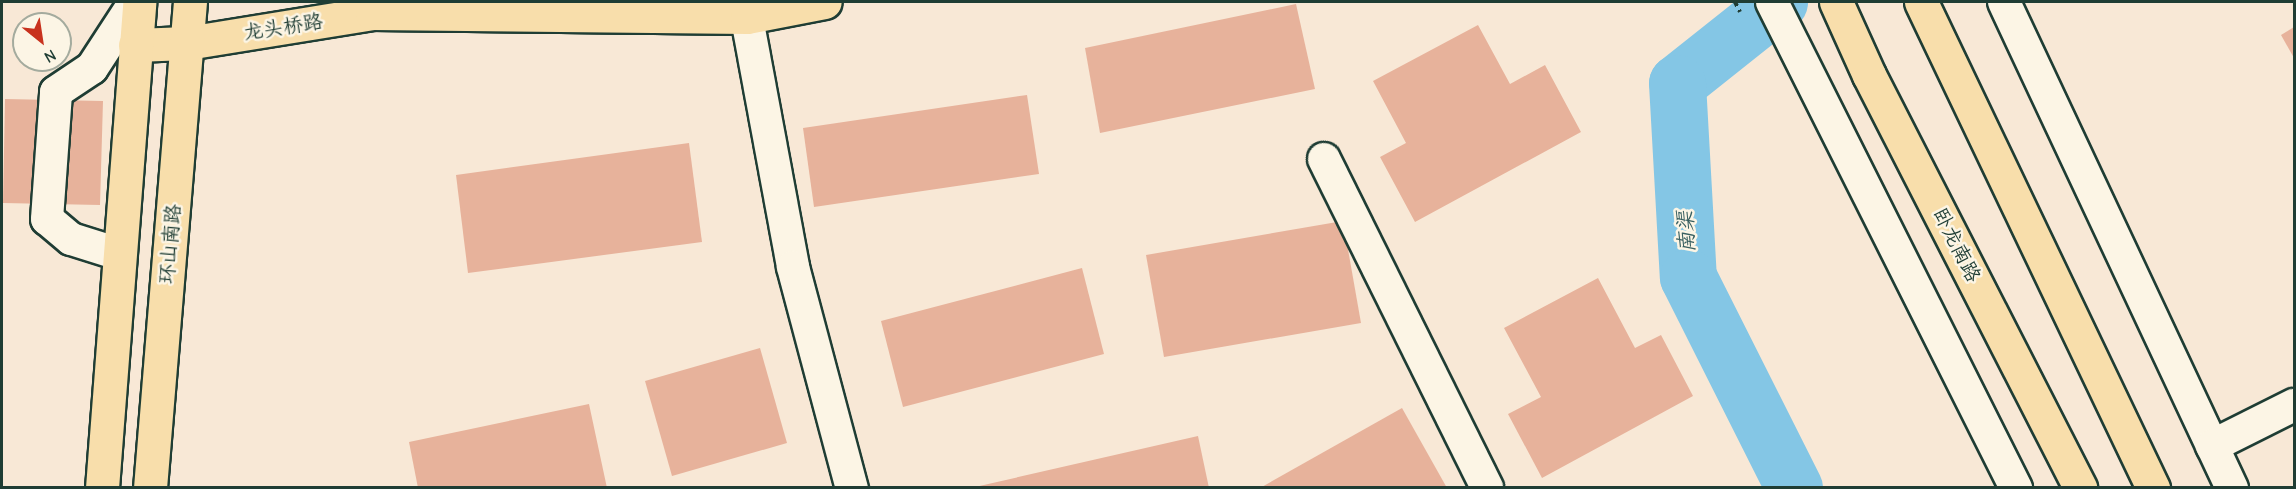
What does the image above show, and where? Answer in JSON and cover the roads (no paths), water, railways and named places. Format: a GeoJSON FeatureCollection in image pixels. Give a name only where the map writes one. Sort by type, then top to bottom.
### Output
{"type":"FeatureCollection","features":[{"type":"Feature","properties":{"kind":"main road"},"geometry":{"type":"LineString","coordinates":[[102,488],[137,2]]}},
{"type":"Feature","properties":{"kind":"main road","name":"环山南路"},"geometry":{"type":"LineString","coordinates":[[150,488],[190,2]]}},
{"type":"Feature","properties":{"kind":"main road","name":"龙头桥路"},"geometry":{"type":"LineString","coordinates":[[135,45],[187,43],[372,13],[746,9],[825,2]]}},
{"type":"Feature","properties":{"kind":"main road","name":"卧龙南路"},"geometry":{"type":"LineString","coordinates":[[1836,2],[1869,75],[2080,488]]}},
{"type":"Feature","properties":{"kind":"main road"},"geometry":{"type":"LineString","coordinates":[[1926,12],[2153,488]]}},
{"type":"Feature","properties":{"kind":"street"},"geometry":{"type":"LineString","coordinates":[[120,254],[70,239],[47,219],[56,92],[92,68],[137,2]]}},
{"type":"Feature","properties":{"kind":"street"},"geometry":{"type":"LineString","coordinates":[[1772,2],[2016,488]]}},
{"type":"Feature","properties":{"kind":"street"},"geometry":{"type":"LineString","coordinates":[[2004,2],[2232,488]]}},
{"type":"Feature","properties":{"kind":"street"},"geometry":{"type":"LineString","coordinates":[[746,9],[793,267],[852,488]]}},
{"type":"Feature","properties":{"kind":"street"},"geometry":{"type":"LineString","coordinates":[[1324,159],[1487,488]]}},
{"type":"Feature","properties":{"kind":"street"},"geometry":{"type":"LineString","coordinates":[[2212,446],[2295,405]]}},
{"type":"Feature","properties":{"kind":"waterway","name":"南渠"},"geometry":{"type":"LineString","coordinates":[[1779,2],[1677,83],[1688,277],[1794,488]]}}]}
